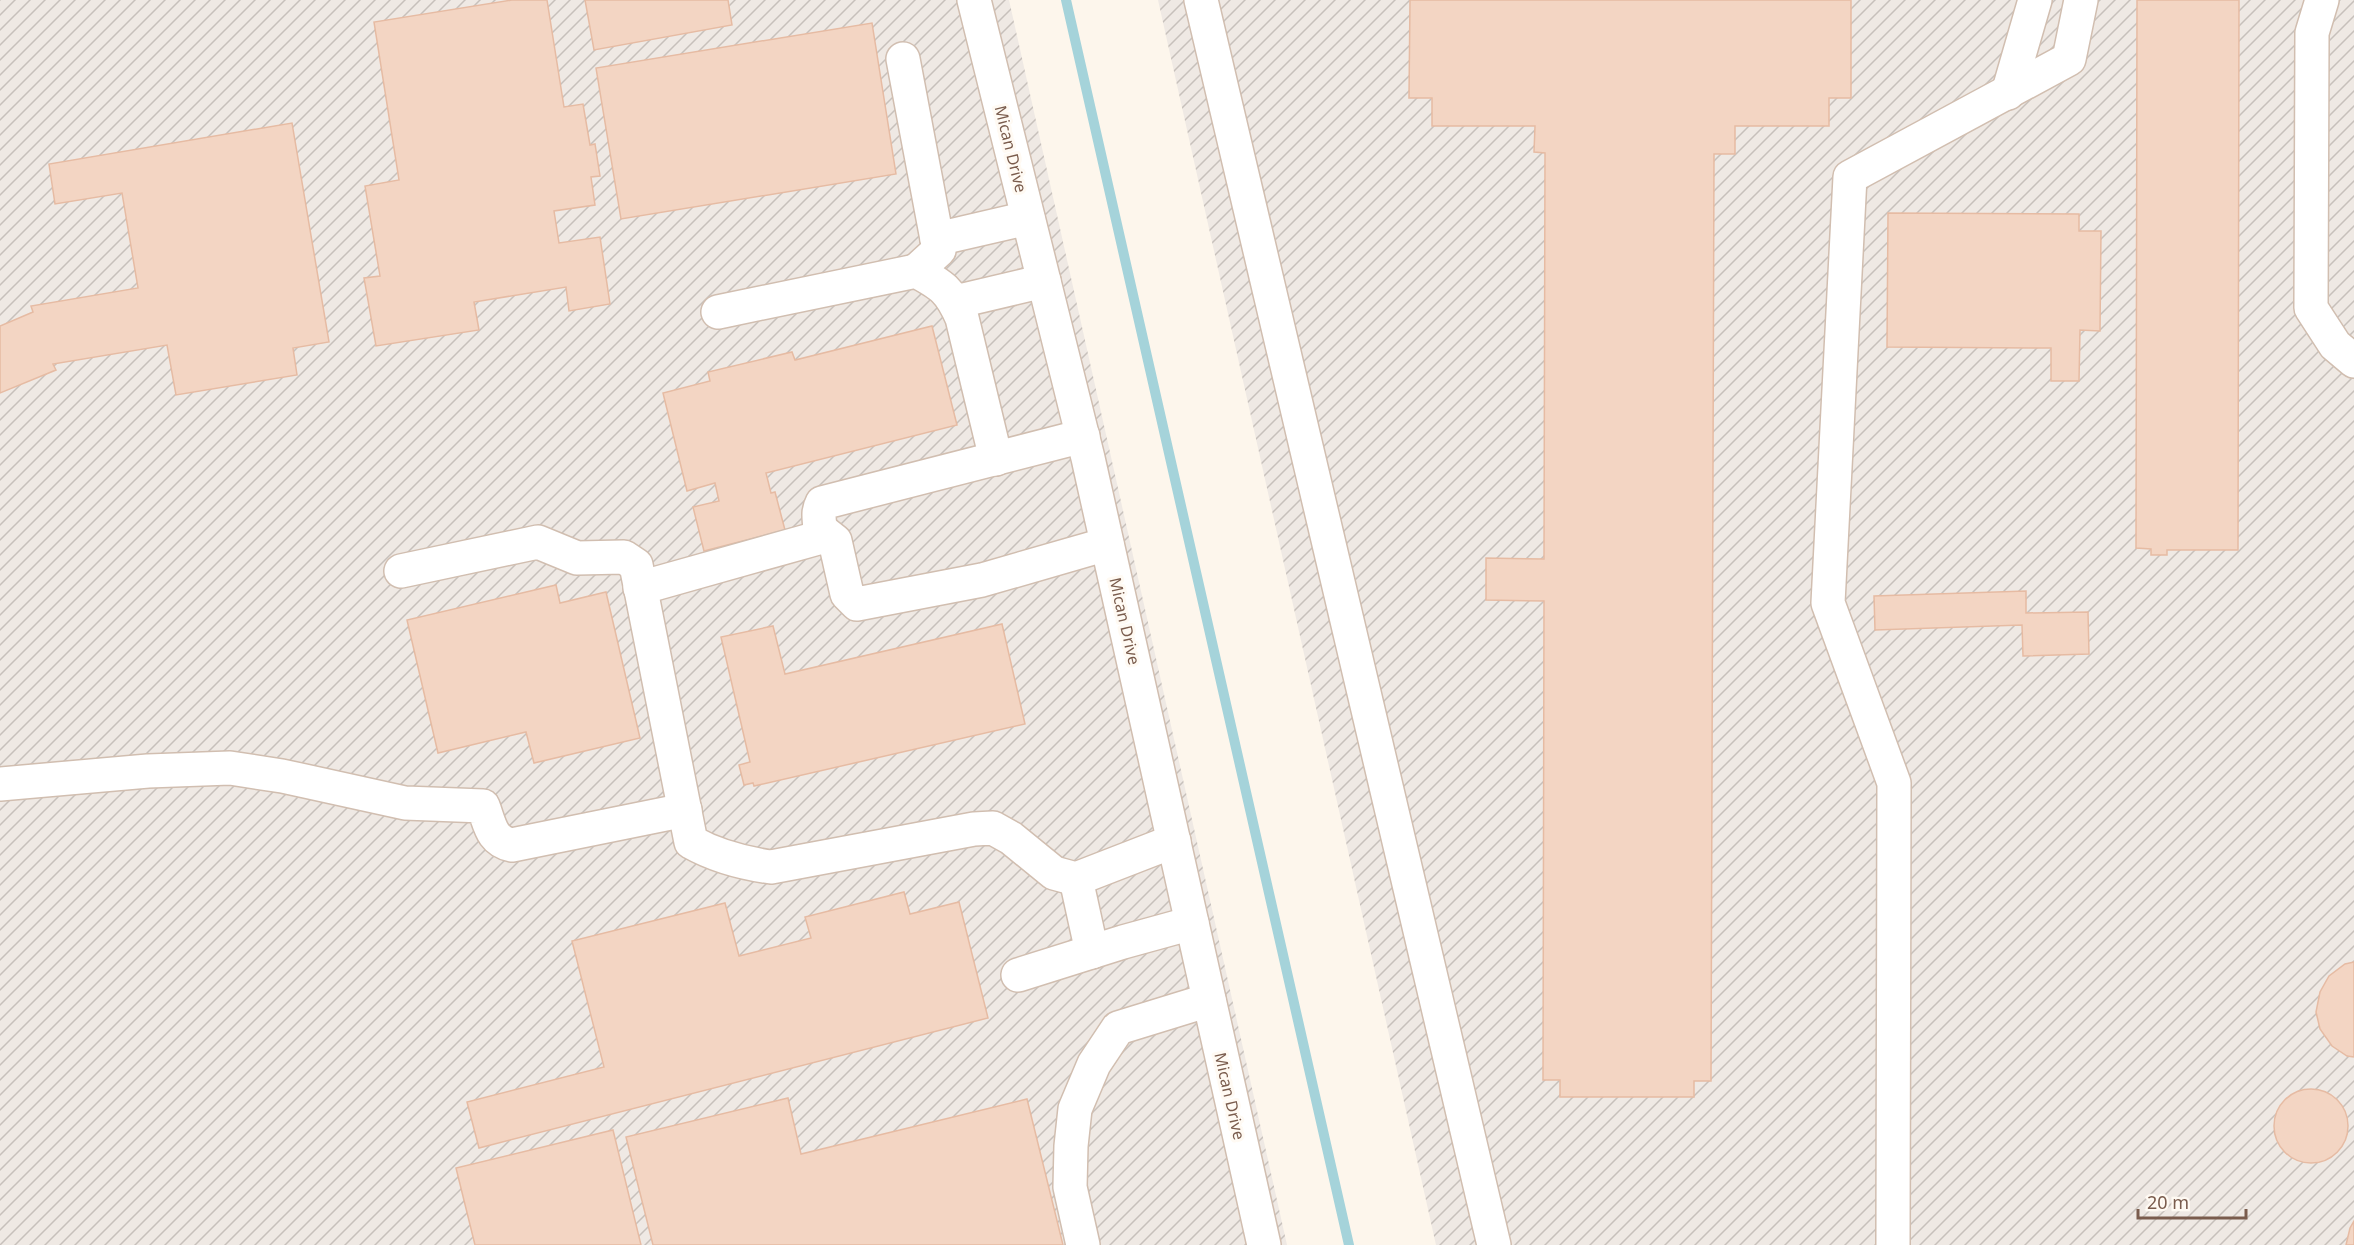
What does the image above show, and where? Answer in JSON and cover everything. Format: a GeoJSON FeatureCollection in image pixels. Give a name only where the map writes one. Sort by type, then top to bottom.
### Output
{"type":"FeatureCollection","features":[{"type":"Feature","properties":{"kind":"street","name":"Mican Drive"},"geometry":{"type":"LineString","coordinates":[[974,0],[1083,436],[1264,1245]]}},
{"type":"Feature","properties":{"kind":"street"},"geometry":{"type":"LineString","coordinates":[[1201,0],[1494,1245]]}},
{"type":"Feature","properties":{"kind":"street"},"geometry":{"type":"LineString","coordinates":[[2008,93],[2035,0]]}},
{"type":"Feature","properties":{"kind":"street"},"geometry":{"type":"LineString","coordinates":[[1893,1245],[1894,783],[1828,603],[1850,177],[2069,59],[2081,0]]}},
{"type":"Feature","properties":{"kind":"street"},"geometry":{"type":"LineString","coordinates":[[2322,0],[2312,33],[2311,309],[2335,345],[2354,361]]}},
{"type":"Feature","properties":{"kind":"street"},"geometry":{"type":"LineString","coordinates":[[718,312],[916,270],[939,250],[903,59]]}},
{"type":"Feature","properties":{"kind":"street"},"geometry":{"type":"LineString","coordinates":[[937,239],[1028,218]]}},
{"type":"Feature","properties":{"kind":"street"},"geometry":{"type":"LineString","coordinates":[[916,270],[942,286],[955,302],[962,318],[996,459]]}},
{"type":"Feature","properties":{"kind":"street"},"geometry":{"type":"LineString","coordinates":[[955,302],[1044,281]]}},
{"type":"Feature","properties":{"kind":"street"},"geometry":{"type":"LineString","coordinates":[[640,588],[818,538],[821,530],[818,512],[822,502],[1083,436]]}},
{"type":"Feature","properties":{"kind":"street"},"geometry":{"type":"LineString","coordinates":[[821,530],[835,541],[847,594],[857,604],[982,580],[1107,544]]}},
{"type":"Feature","properties":{"kind":"street"},"geometry":{"type":"LineString","coordinates":[[401,571],[538,542],[577,558],[624,557],[636,565],[691,842],[711,853],[748,864],[771,867],[974,829],[993,828],[1011,838],[1054,873],[1076,879],[1173,841]]}},
{"type":"Feature","properties":{"kind":"street"},"geometry":{"type":"LineString","coordinates":[[0,784],[148,771],[230,768],[282,776],[405,803],[483,806],[492,835],[503,844],[512,846],[685,810]]}},
{"type":"Feature","properties":{"kind":"street"},"geometry":{"type":"LineString","coordinates":[[1076,879],[1092,952]]}},
{"type":"Feature","properties":{"kind":"street"},"geometry":{"type":"LineString","coordinates":[[1018,975],[1192,923]]}},
{"type":"Feature","properties":{"kind":"street"},"geometry":{"type":"LineString","coordinates":[[1083,1245],[1070,1187],[1071,1146],[1075,1110],[1094,1064],[1118,1028],[1209,1000]]}},
{"type":"Feature","properties":{"kind":"shaded area"},"geometry":{"type":"Polygon","coordinates":[[[0,0],[1009,0],[1287,1245],[0,1245],[0,0]]]}},
{"type":"Feature","properties":{"kind":"shaded area"},"geometry":{"type":"Polygon","coordinates":[[[1158,0],[2354,0],[2354,1245],[1436,1245],[1158,0]]]}},
{"type":"Feature","properties":{"kind":"building"},"geometry":{"type":"Polygon","coordinates":[[[512,0],[547,0],[564,107],[583,104],[590,145],[595,144],[600,176],[591,177],[595,205],[554,211],[559,243],[600,237],[610,304],[569,311],[566,287],[474,302],[479,330],[376,346],[364,278],[380,276],[365,186],[399,180],[374,22],[512,0]]]}},
{"type":"Feature","properties":{"kind":"building"},"geometry":{"type":"Polygon","coordinates":[[[585,0],[728,0],[732,25],[594,50],[585,0]]]}},
{"type":"Feature","properties":{"kind":"building"},"geometry":{"type":"Polygon","coordinates":[[[1410,0],[1851,0],[1851,98],[1829,98],[1829,126],[1735,126],[1735,154],[1714,154],[1711,1081],[1694,1081],[1694,1097],[1560,1097],[1560,1080],[1543,1080],[1544,601],[1486,600],[1486,558],[1544,559],[1545,153],[1534,152],[1535,126],[1432,126],[1432,98],[1409,98],[1410,0]]]}},
{"type":"Feature","properties":{"kind":"building"},"geometry":{"type":"Polygon","coordinates":[[[2137,0],[2239,0],[2238,550],[2167,550],[2167,555],[2151,555],[2151,549],[2136,548],[2137,0]]]}},
{"type":"Feature","properties":{"kind":"building"},"geometry":{"type":"Polygon","coordinates":[[[872,23],[896,174],[621,219],[596,68],[872,23]]]}},
{"type":"Feature","properties":{"kind":"building"},"geometry":{"type":"Polygon","coordinates":[[[292,123],[329,342],[293,348],[297,375],[176,395],[167,345],[53,364],[56,370],[0,393],[0,326],[33,312],[31,306],[138,288],[122,193],[55,204],[49,164],[292,123]]]}},
{"type":"Feature","properties":{"kind":"building"},"geometry":{"type":"Polygon","coordinates":[[[1888,213],[2079,214],[2079,231],[2101,231],[2100,331],[2080,330],[2079,381],[2051,381],[2051,348],[1887,347],[1888,213]]]}},
{"type":"Feature","properties":{"kind":"building"},"geometry":{"type":"Polygon","coordinates":[[[932,326],[957,425],[766,473],[771,493],[775,492],[785,530],[704,551],[693,507],[719,501],[715,483],[687,491],[663,393],[710,381],[708,372],[792,352],[795,360],[932,326]]]}},
{"type":"Feature","properties":{"kind":"building"},"geometry":{"type":"Polygon","coordinates":[[[556,585],[560,603],[606,592],[640,738],[534,763],[526,732],[438,753],[407,620],[556,585]]]}},
{"type":"Feature","properties":{"kind":"building"},"geometry":{"type":"Polygon","coordinates":[[[2026,591],[2026,613],[2088,612],[2089,654],[2023,656],[2022,625],[1875,630],[1874,596],[2026,591]]]}},
{"type":"Feature","properties":{"kind":"building"},"geometry":{"type":"Polygon","coordinates":[[[1002,624],[1025,724],[754,786],[753,783],[744,785],[739,765],[750,762],[721,637],[773,626],[785,674],[1002,624]]]}},
{"type":"Feature","properties":{"kind":"building"},"geometry":{"type":"Polygon","coordinates":[[[904,892],[910,914],[959,902],[988,1018],[479,1148],[467,1102],[604,1067],[572,941],[725,903],[739,956],[811,938],[805,917],[904,892]]]}},
{"type":"Feature","properties":{"kind":"building"},"geometry":{"type":"Polygon","coordinates":[[[2354,962],[2354,1057],[2347,1056],[2332,1046],[2320,1029],[2316,1012],[2320,992],[2329,976],[2345,964],[2354,962]]]}},
{"type":"Feature","properties":{"kind":"building"},"geometry":{"type":"Polygon","coordinates":[[[2304,1089],[2318,1089],[2332,1095],[2342,1105],[2348,1119],[2348,1133],[2342,1147],[2332,1157],[2318,1163],[2304,1163],[2290,1157],[2280,1147],[2274,1133],[2274,1119],[2280,1105],[2290,1095],[2304,1089]]]}},
{"type":"Feature","properties":{"kind":"building"},"geometry":{"type":"Polygon","coordinates":[[[788,1098],[801,1154],[1027,1099],[1063,1245],[653,1245],[626,1137],[788,1098]]]}},
{"type":"Feature","properties":{"kind":"building"},"geometry":{"type":"Polygon","coordinates":[[[613,1130],[641,1245],[475,1245],[456,1168],[613,1130]]]}},
{"type":"Feature","properties":{"kind":"building"},"geometry":{"type":"Polygon","coordinates":[[[2354,1221],[2354,1245],[2346,1245],[2350,1228],[2354,1221]]]}},
{"type":"Feature","properties":{"kind":"waterway"},"geometry":{"type":"LineString","coordinates":[[1066,0],[1349,1245]]}}]}
